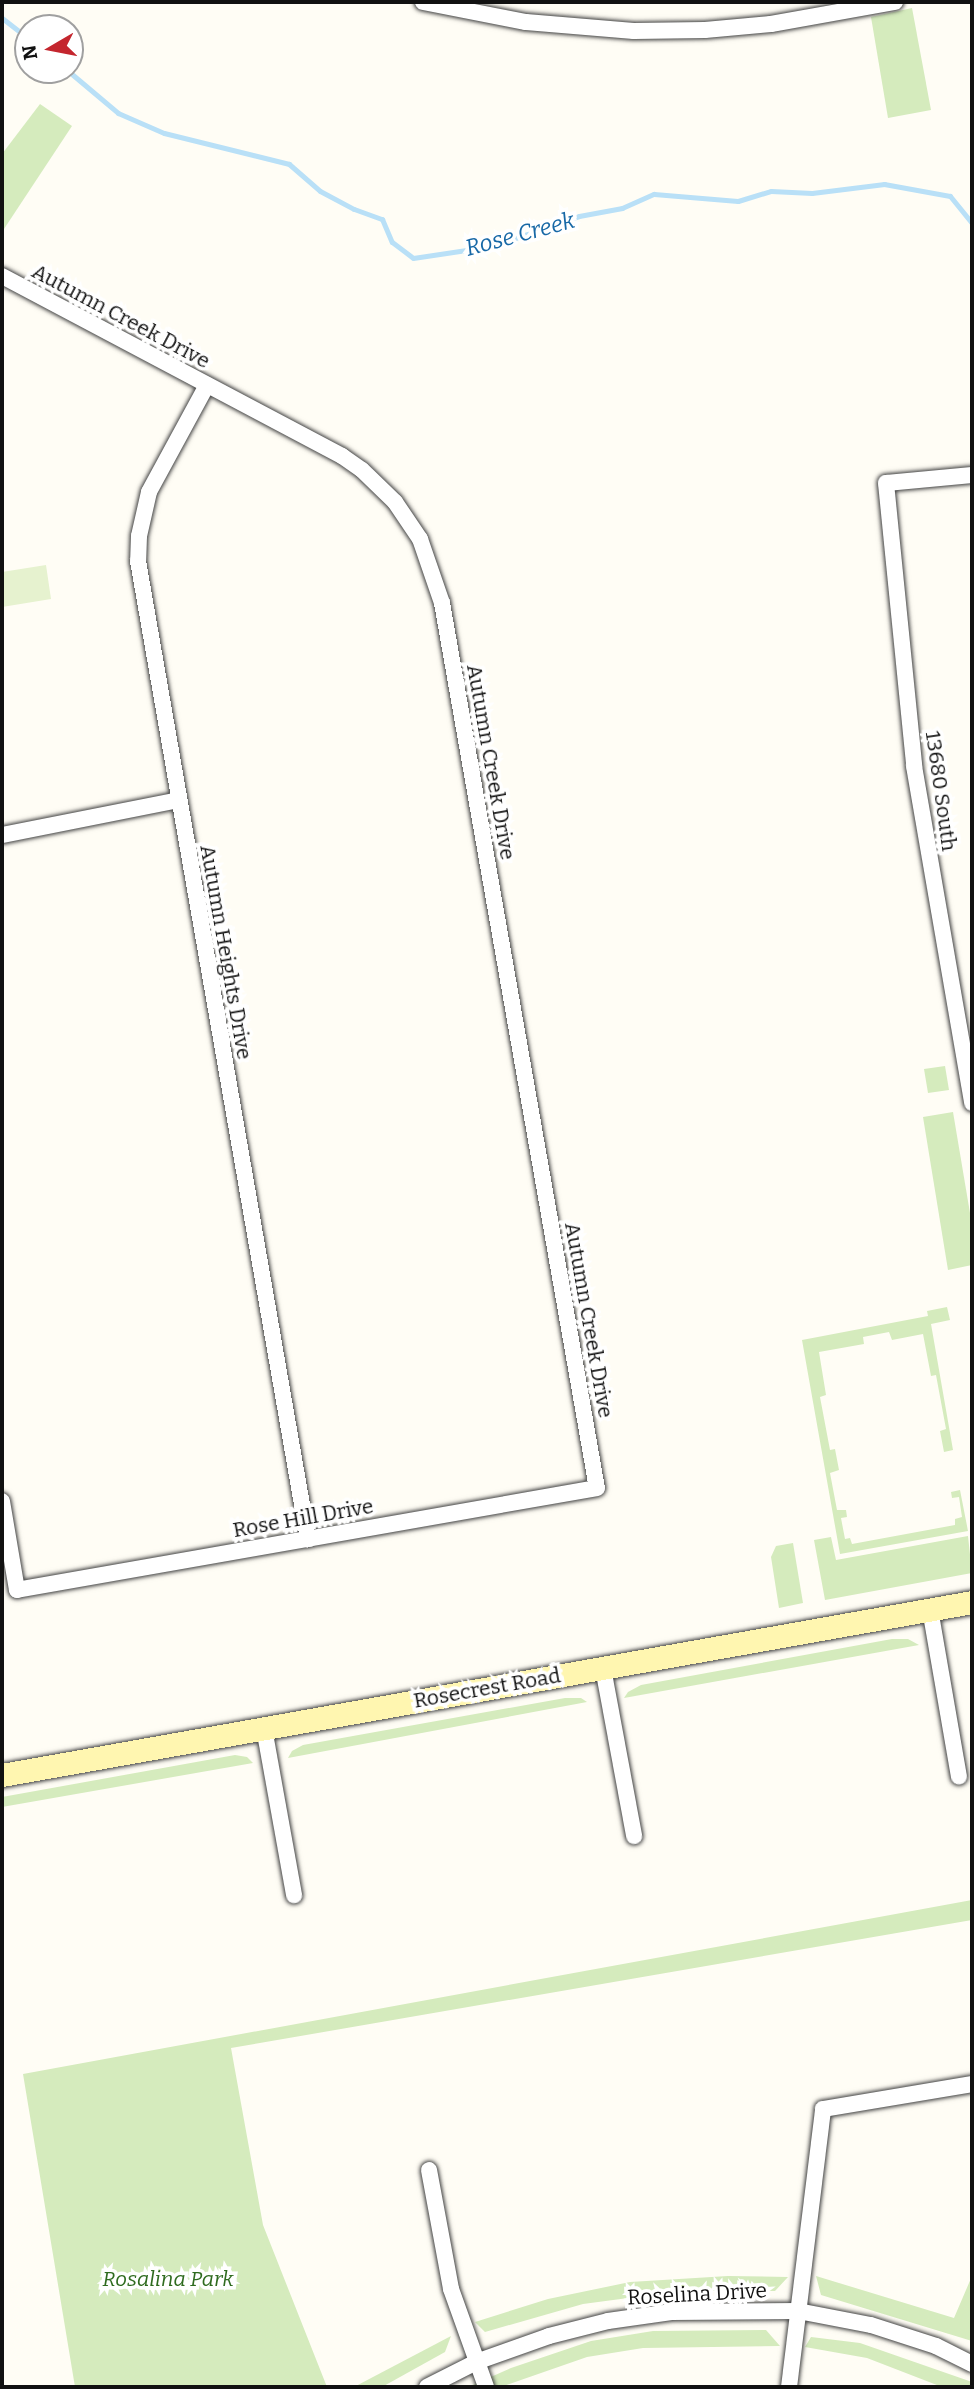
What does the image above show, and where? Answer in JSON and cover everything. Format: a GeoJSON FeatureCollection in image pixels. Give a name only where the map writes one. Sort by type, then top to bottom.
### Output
{"type":"FeatureCollection","features":[{"type":"Feature","properties":{"kind":"main road","name":"Rosecrest Road"},"geometry":{"type":"LineString","coordinates":[[2,1775],[972,1602]]}},
{"type":"Feature","properties":{"kind":"street"},"geometry":{"type":"LineString","coordinates":[[423,2],[526,22],[634,31],[749,26],[895,2]]}},
{"type":"Feature","properties":{"kind":"street","name":"Autumn Creek Drive"},"geometry":{"type":"LineString","coordinates":[[2,276],[362,470],[408,519],[430,562],[442,603],[597,1488]]}},
{"type":"Feature","properties":{"kind":"street","name":"Autumn Heights Drive"},"geometry":{"type":"LineString","coordinates":[[208,385],[159,471],[142,513],[139,536],[141,586],[308,1539]]}},
{"type":"Feature","properties":{"kind":"street","name":"13680 South"},"geometry":{"type":"LineString","coordinates":[[972,475],[886,483],[914,766],[972,1103]]}},
{"type":"Feature","properties":{"kind":"street"},"geometry":{"type":"LineString","coordinates":[[2,835],[178,800]]}},
{"type":"Feature","properties":{"kind":"street","name":"Rose Hill Drive"},"geometry":{"type":"LineString","coordinates":[[2,1501],[17,1590],[597,1488]]}},
{"type":"Feature","properties":{"kind":"street"},"geometry":{"type":"LineString","coordinates":[[930,1609],[960,1777]]}},
{"type":"Feature","properties":{"kind":"street"},"geometry":{"type":"LineString","coordinates":[[603,1668],[634,1836]]}},
{"type":"Feature","properties":{"kind":"street"},"geometry":{"type":"LineString","coordinates":[[264,1728],[294,1895]]}},
{"type":"Feature","properties":{"kind":"street"},"geometry":{"type":"LineString","coordinates":[[789,2387],[823,2109],[972,2084]]}},
{"type":"Feature","properties":{"kind":"street"},"geometry":{"type":"LineString","coordinates":[[429,2170],[451,2289],[486,2387]]}},
{"type":"Feature","properties":{"kind":"street","name":"Roselina Drive"},"geometry":{"type":"LineString","coordinates":[[427,2387],[477,2362],[549,2336],[608,2321],[671,2312],[798,2311],[872,2325],[936,2346],[972,2364]]}},
{"type":"Feature","properties":{"kind":"green space"},"geometry":{"type":"Polygon","coordinates":[[[912,8],[931,110],[888,118],[871,17],[912,8]]]}},
{"type":"Feature","properties":{"kind":"green space"},"geometry":{"type":"Polygon","coordinates":[[[40,104],[72,126],[2,232],[2,154],[40,104]]]}},
{"type":"Feature","properties":{"kind":"green space"},"geometry":{"type":"Polygon","coordinates":[[[46,565],[51,599],[2,607],[2,572],[46,565]]]}},
{"type":"Feature","properties":{"kind":"green space"},"geometry":{"type":"Polygon","coordinates":[[[945,1066],[949,1090],[928,1093],[924,1069],[945,1066]]]}},
{"type":"Feature","properties":{"kind":"green space"},"geometry":{"type":"Polygon","coordinates":[[[953,1112],[972,1225],[972,1265],[948,1270],[923,1117],[953,1112]]]}},
{"type":"Feature","properties":{"kind":"green space"},"geometry":{"type":"Polygon","coordinates":[[[947,1307],[950,1320],[931,1324],[953,1450],[944,1452],[940,1431],[946,1429],[936,1375],[931,1376],[923,1334],[892,1340],[889,1332],[863,1337],[864,1344],[819,1352],[826,1395],[820,1397],[830,1450],[835,1449],[839,1470],[830,1473],[837,1510],[846,1510],[847,1517],[841,1518],[845,1539],[850,1538],[852,1544],[955,1525],[955,1519],[962,1517],[959,1497],[952,1498],[951,1492],[960,1490],[968,1531],[840,1554],[802,1340],[928,1316],[927,1311],[947,1307]]]}},
{"type":"Feature","properties":{"kind":"green space"},"geometry":{"type":"Polygon","coordinates":[[[968,1536],[972,1573],[825,1600],[814,1540],[831,1537],[836,1560],[968,1536]]]}},
{"type":"Feature","properties":{"kind":"green space"},"geometry":{"type":"Polygon","coordinates":[[[793,1543],[803,1603],[779,1608],[771,1557],[776,1546],[793,1543]]]}},
{"type":"Feature","properties":{"kind":"green space"},"geometry":{"type":"Polygon","coordinates":[[[892,1639],[908,1639],[919,1645],[624,1698],[628,1692],[641,1685],[892,1639]]]}},
{"type":"Feature","properties":{"kind":"green space"},"geometry":{"type":"Polygon","coordinates":[[[565,1698],[581,1698],[587,1702],[288,1758],[292,1751],[303,1745],[565,1698]]]}},
{"type":"Feature","properties":{"kind":"green space"},"geometry":{"type":"Polygon","coordinates":[[[235,1755],[247,1757],[253,1763],[2,1807],[2,1797],[235,1755]]]}},
{"type":"Feature","properties":{"kind":"green space","name":"Rosalina Park"},"geometry":{"type":"Polygon","coordinates":[[[972,1900],[972,1920],[231,2048],[263,2225],[327,2387],[75,2387],[23,2074],[972,1900]]]}},
{"type":"Feature","properties":{"kind":"green space"},"geometry":{"type":"Polygon","coordinates":[[[728,2276],[788,2277],[775,2291],[681,2291],[583,2304],[485,2332],[475,2322],[548,2299],[630,2282],[728,2276]]]}},
{"type":"Feature","properties":{"kind":"green space"},"geometry":{"type":"Polygon","coordinates":[[[816,2276],[954,2318],[972,2276],[972,2341],[821,2295],[816,2276]]]}},
{"type":"Feature","properties":{"kind":"green space"},"geometry":{"type":"Polygon","coordinates":[[[766,2330],[780,2346],[643,2348],[587,2357],[501,2387],[468,2387],[511,2368],[591,2341],[653,2331],[766,2330]]]}},
{"type":"Feature","properties":{"kind":"green space"},"geometry":{"type":"Polygon","coordinates":[[[451,2336],[445,2352],[382,2387],[354,2387],[451,2336]]]}},
{"type":"Feature","properties":{"kind":"green space"},"geometry":{"type":"Polygon","coordinates":[[[811,2337],[860,2343],[972,2382],[972,2387],[942,2387],[867,2358],[805,2347],[811,2337]]]}},
{"type":"Feature","properties":{"kind":"waterway","name":"Rose Creek"},"geometry":{"type":"LineString","coordinates":[[2,18],[14,27]]}},
{"type":"Feature","properties":{"kind":"waterway","name":"Rose Creek"},"geometry":{"type":"LineString","coordinates":[[84,84],[118,113],[164,133],[289,164],[320,191],[354,209],[382,219],[392,242],[413,258],[493,246],[579,216],[622,208],[654,194],[738,201],[771,191],[812,193],[884,184],[950,196],[972,223]]}}]}
